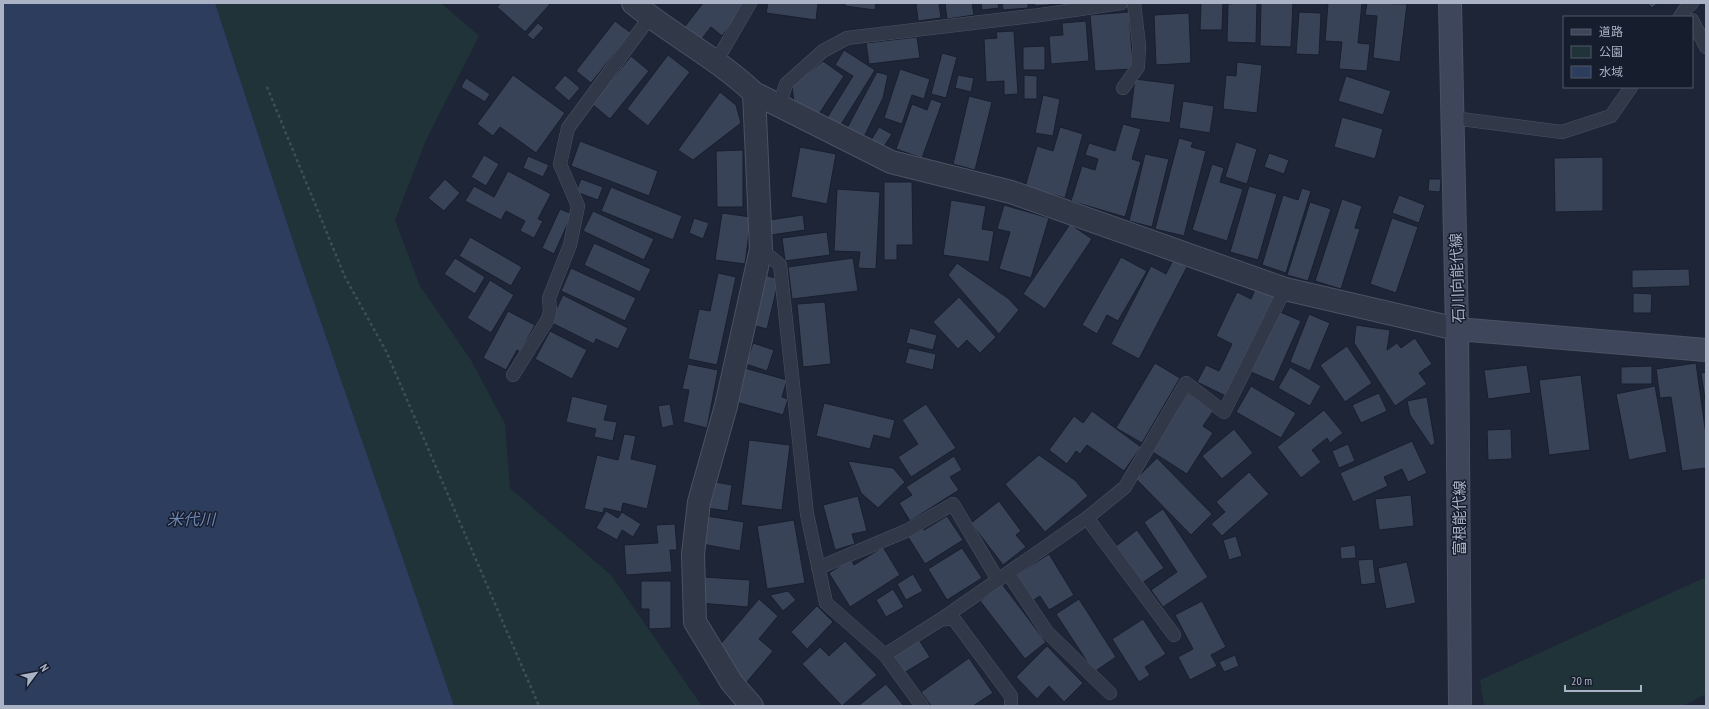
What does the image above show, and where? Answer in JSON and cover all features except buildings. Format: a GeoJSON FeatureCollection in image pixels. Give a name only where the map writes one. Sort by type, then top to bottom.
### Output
{"type":"FeatureCollection","features":[{"type":"Feature","properties":{"kind":"main road","name":"石川向能代線"},"geometry":{"type":"LineString","coordinates":[[1450,3],[1457,329],[1706,350]]}},
{"type":"Feature","properties":{"kind":"main road","name":"富根能代線"},"geometry":{"type":"LineString","coordinates":[[1457,329],[1460,706]]}},
{"type":"Feature","properties":{"kind":"street"},"geometry":{"type":"LineString","coordinates":[[633,3],[650,17],[736,76],[754,93],[891,162],[1011,192],[1285,288],[1457,329]]}},
{"type":"Feature","properties":{"kind":"street"},"geometry":{"type":"LineString","coordinates":[[752,706],[732,683],[695,622],[693,554],[699,502],[726,406],[761,249],[754,93]]}},
{"type":"Feature","properties":{"kind":"lane"},"geometry":{"type":"LineString","coordinates":[[716,62],[750,3]]}},
{"type":"Feature","properties":{"kind":"lane"},"geometry":{"type":"LineString","coordinates":[[780,106],[786,84],[823,51],[847,38],[1040,15],[1122,3]]}},
{"type":"Feature","properties":{"kind":"lane"},"geometry":{"type":"LineString","coordinates":[[1123,88],[1138,67],[1139,45],[1134,3]]}},
{"type":"Feature","properties":{"kind":"lane"},"geometry":{"type":"LineString","coordinates":[[513,375],[548,319],[550,311],[549,298],[570,244],[578,206],[560,164],[568,128],[650,17]]}},
{"type":"Feature","properties":{"kind":"lane"},"geometry":{"type":"LineString","coordinates":[[1693,22],[1706,47]]}},
{"type":"Feature","properties":{"kind":"lane"},"geometry":{"type":"LineString","coordinates":[[1453,118],[1562,132],[1611,116],[1630,88]]}},
{"type":"Feature","properties":{"kind":"lane"},"geometry":{"type":"LineString","coordinates":[[761,249],[780,265],[807,514],[826,603],[885,655],[922,706]]}},
{"type":"Feature","properties":{"kind":"lane"},"geometry":{"type":"LineString","coordinates":[[885,655],[1003,577],[1087,518],[1125,487],[1186,384],[1224,412],[1285,288]]}},
{"type":"Feature","properties":{"kind":"lane"},"geometry":{"type":"LineString","coordinates":[[818,568],[906,531],[953,504],[1003,577],[1047,632],[1110,693]]}},
{"type":"Feature","properties":{"kind":"lane"},"geometry":{"type":"LineString","coordinates":[[1087,518],[1174,635]]}},
{"type":"Feature","properties":{"kind":"lane"},"geometry":{"type":"LineString","coordinates":[[940,620],[953,618],[1010,696],[1011,706]]}},
{"type":"Feature","properties":{"kind":"path"},"geometry":{"type":"LineString","coordinates":[[267,87],[346,277],[386,351],[539,706]]}},
{"type":"Feature","properties":{"kind":"green space"},"geometry":{"type":"Polygon","coordinates":[[[215,3],[441,3],[479,36],[426,140],[395,220],[420,286],[471,360],[505,424],[510,488],[611,575],[702,706],[454,706],[295,247],[215,3]]]}},
{"type":"Feature","properties":{"kind":"green space"},"geometry":{"type":"Polygon","coordinates":[[[1706,577],[1706,694],[1683,706],[1484,706],[1480,680],[1706,577]]]}},
{"type":"Feature","properties":{"kind":"water","name":"米代川"},"geometry":{"type":"Polygon","coordinates":[[[3,3],[215,3],[295,247],[454,706],[3,706],[3,3]]]}}]}
